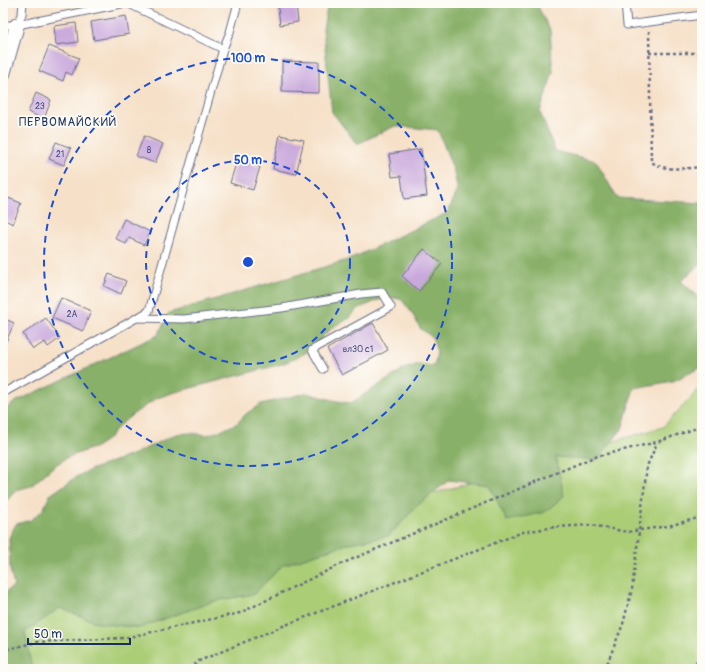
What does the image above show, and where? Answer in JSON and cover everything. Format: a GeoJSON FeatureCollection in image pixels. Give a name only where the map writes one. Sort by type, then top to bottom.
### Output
{"type":"FeatureCollection","features":[{"type":"Feature","properties":{"kind":"street"},"geometry":{"type":"LineString","coordinates":[[3,74],[17,24]]}},
{"type":"Feature","properties":{"kind":"lane"},"geometry":{"type":"LineString","coordinates":[[17,24],[22,14],[23,3]]}},
{"type":"Feature","properties":{"kind":"lane"},"geometry":{"type":"LineString","coordinates":[[3,25],[17,24],[127,3],[223,49]]}},
{"type":"Feature","properties":{"kind":"lane"},"geometry":{"type":"LineString","coordinates":[[3,393],[134,318],[149,311],[223,49],[230,32],[238,3]]}},
{"type":"Feature","properties":{"kind":"lane"},"geometry":{"type":"LineString","coordinates":[[626,3],[627,25],[702,15]]}},
{"type":"Feature","properties":{"kind":"lane"},"geometry":{"type":"LineString","coordinates":[[134,318],[184,319],[282,308],[361,294],[382,292],[391,307],[312,350],[323,369]]}},
{"type":"Feature","properties":{"kind":"path"},"geometry":{"type":"LineString","coordinates":[[648,22],[651,160],[654,165],[662,168],[702,167]]}},
{"type":"Feature","properties":{"kind":"path"},"geometry":{"type":"LineString","coordinates":[[649,54],[702,53]]}},
{"type":"Feature","properties":{"kind":"path"},"geometry":{"type":"LineString","coordinates":[[3,651],[37,642],[124,638],[240,613],[341,564],[594,457],[657,442],[694,429],[702,423]]}},
{"type":"Feature","properties":{"kind":"path"},"geometry":{"type":"LineString","coordinates":[[605,669],[623,624],[632,589],[647,466],[657,442]]}},
{"type":"Feature","properties":{"kind":"path"},"geometry":{"type":"LineString","coordinates":[[189,669],[200,661],[283,626],[523,532],[555,526],[592,525],[627,532],[668,526],[702,517]]}},
{"type":"Feature","properties":{"kind":"path"},"geometry":{"type":"LineString","coordinates":[[3,654],[8,649]]}},
{"type":"Feature","properties":{"kind":"path"},"geometry":{"type":"LineString","coordinates":[[693,669],[702,650]]}},
{"type":"Feature","properties":{"kind":"green space"},"geometry":{"type":"Polygon","coordinates":[[[328,3],[536,3],[550,30],[553,72],[540,112],[555,151],[596,161],[617,198],[702,203],[702,262],[681,281],[702,300],[702,367],[673,381],[634,388],[622,429],[597,460],[556,457],[564,496],[545,512],[507,521],[489,485],[449,480],[416,507],[389,536],[350,543],[283,565],[254,594],[215,601],[139,628],[98,623],[60,608],[25,632],[32,669],[3,669],[3,594],[14,586],[10,570],[9,538],[16,524],[31,520],[43,510],[50,495],[76,477],[90,470],[134,454],[176,434],[191,433],[207,435],[236,424],[247,413],[261,404],[306,393],[351,403],[404,369],[419,364],[434,366],[437,352],[432,337],[420,328],[412,313],[401,299],[386,297],[357,309],[350,318],[336,325],[324,335],[314,348],[296,358],[282,364],[157,398],[132,415],[119,426],[108,439],[96,447],[68,457],[54,466],[31,486],[16,490],[3,505],[3,411],[15,402],[158,335],[169,313],[351,259],[447,213],[458,190],[453,169],[438,130],[395,126],[357,144],[332,112],[323,29],[328,3]]]}},
{"type":"Feature","properties":{"kind":"green space"},"geometry":{"type":"Polygon","coordinates":[[[702,386],[702,669],[3,669],[3,618],[663,427],[702,386]]]}},
{"type":"Feature","properties":{"kind":"building"},"geometry":{"type":"Polygon","coordinates":[[[296,5],[298,22],[280,25],[278,7],[296,5]]]}},
{"type":"Feature","properties":{"kind":"building"},"geometry":{"type":"Polygon","coordinates":[[[126,16],[129,34],[94,40],[91,22],[126,16]]]}},
{"type":"Feature","properties":{"kind":"building"},"geometry":{"type":"Polygon","coordinates":[[[76,23],[78,42],[56,45],[54,26],[76,23]]]}},
{"type":"Feature","properties":{"kind":"building"},"geometry":{"type":"Polygon","coordinates":[[[49,46],[79,58],[72,75],[66,72],[63,81],[39,71],[49,46]]]}},
{"type":"Feature","properties":{"kind":"building"},"geometry":{"type":"Polygon","coordinates":[[[282,61],[319,62],[319,93],[282,92],[282,61]]]}},
{"type":"Feature","properties":{"kind":"building"},"geometry":{"type":"Polygon","coordinates":[[[36,93],[51,100],[44,119],[28,112],[36,93]]]}},
{"type":"Feature","properties":{"kind":"building"},"geometry":{"type":"Polygon","coordinates":[[[280,135],[304,140],[296,174],[273,169],[280,135]]]}},
{"type":"Feature","properties":{"kind":"building"},"geometry":{"type":"Polygon","coordinates":[[[144,136],[163,144],[155,163],[136,156],[144,136]]]}},
{"type":"Feature","properties":{"kind":"building"},"geometry":{"type":"Polygon","coordinates":[[[56,142],[71,148],[64,165],[49,159],[56,142]]]}},
{"type":"Feature","properties":{"kind":"building"},"geometry":{"type":"Polygon","coordinates":[[[421,149],[427,196],[404,199],[401,176],[392,177],[389,154],[421,149]]]}},
{"type":"Feature","properties":{"kind":"building"},"geometry":{"type":"Polygon","coordinates":[[[237,160],[260,167],[253,190],[230,183],[237,160]]]}},
{"type":"Feature","properties":{"kind":"building"},"geometry":{"type":"Polygon","coordinates":[[[3,196],[21,203],[13,224],[3,219],[3,196]]]}},
{"type":"Feature","properties":{"kind":"building"},"geometry":{"type":"Polygon","coordinates":[[[124,219],[150,232],[144,245],[129,238],[126,244],[115,238],[124,219]]]}},
{"type":"Feature","properties":{"kind":"building"},"geometry":{"type":"Polygon","coordinates":[[[424,249],[442,264],[419,291],[402,276],[424,249]]]}},
{"type":"Feature","properties":{"kind":"building"},"geometry":{"type":"Polygon","coordinates":[[[109,274],[126,281],[121,294],[104,286],[109,274]]]}},
{"type":"Feature","properties":{"kind":"building"},"geometry":{"type":"Polygon","coordinates":[[[61,298],[91,311],[83,331],[52,318],[61,298]]]}},
{"type":"Feature","properties":{"kind":"building"},"geometry":{"type":"Polygon","coordinates":[[[3,318],[14,323],[3,349],[3,318]]]}},
{"type":"Feature","properties":{"kind":"building"},"geometry":{"type":"Polygon","coordinates":[[[46,318],[60,338],[48,347],[45,342],[33,349],[23,334],[46,318]]]}},
{"type":"Feature","properties":{"kind":"building"},"geometry":{"type":"Polygon","coordinates":[[[373,323],[388,350],[342,375],[327,349],[373,323]]]}},
{"type":"Feature","properties":{"kind":"district","name":"ПЕРВОМАЙСКИЙ"},"geometry":{"type":"Point","coordinates":[68,122]}}]}
